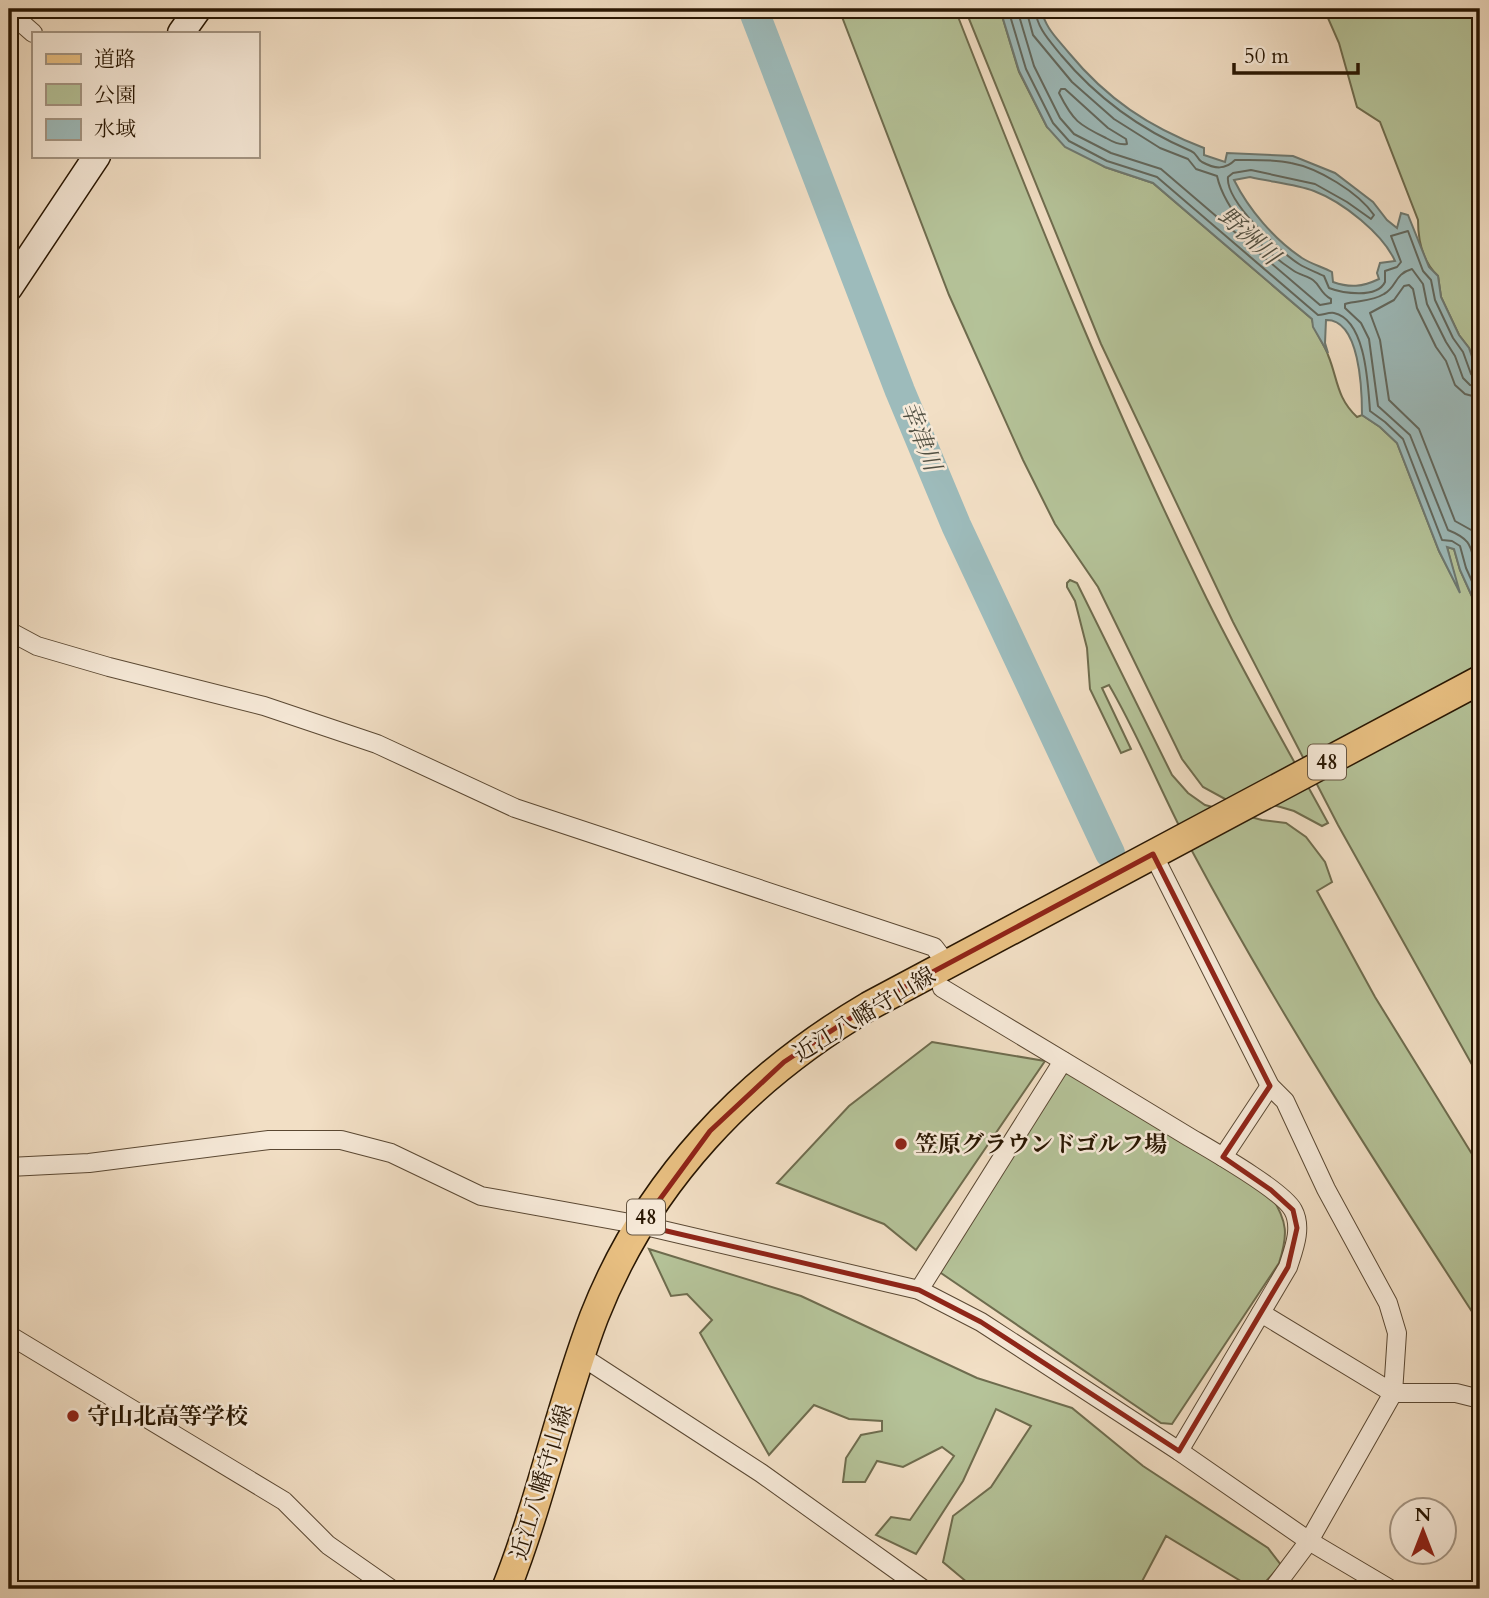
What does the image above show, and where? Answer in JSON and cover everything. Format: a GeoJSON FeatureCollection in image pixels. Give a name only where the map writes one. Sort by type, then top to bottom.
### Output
{"type":"FeatureCollection","features":[{"type":"Feature","properties":{"kind":"main road","name":"近江八幡守山線"},"geometry":{"type":"LineString","coordinates":[[506,1589],[520,1554],[581,1356],[607,1287],[641,1225],[676,1173],[710,1130],[737,1102],[784,1062],[841,1023],[945,976],[1075,896],[1480,680]]}},
{"type":"Feature","properties":{"kind":"street"},"geometry":{"type":"LineString","coordinates":[[182,32],[198,9]]}},
{"type":"Feature","properties":{"kind":"street"},"geometry":{"type":"LineString","coordinates":[[9,12],[32,32]]}},
{"type":"Feature","properties":{"kind":"street"},"geometry":{"type":"LineString","coordinates":[[9,288],[96,158]]}},
{"type":"Feature","properties":{"kind":"street"},"geometry":{"type":"LineString","coordinates":[[9,631],[37,646],[108,667],[264,706],[377,744],[515,808],[934,947],[945,976],[1063,1061],[1271,1189],[1293,1210],[1297,1228],[1288,1267],[1179,1451]]}},
{"type":"Feature","properties":{"kind":"street"},"geometry":{"type":"LineString","coordinates":[[1153,854],[1270,1086],[1285,1101],[1326,1189],[1388,1303],[1397,1333],[1393,1393],[1308,1541],[1273,1589]]}},
{"type":"Feature","properties":{"kind":"street"},"geometry":{"type":"LineString","coordinates":[[919,1290],[1063,1061]]}},
{"type":"Feature","properties":{"kind":"street"},"geometry":{"type":"LineString","coordinates":[[1223,1157],[1270,1086]]}},
{"type":"Feature","properties":{"kind":"street"},"geometry":{"type":"LineString","coordinates":[[9,1167],[89,1163],[268,1140],[341,1140],[391,1153],[481,1196],[641,1225],[919,1290],[981,1322],[1179,1451],[1308,1541],[1390,1589]]}},
{"type":"Feature","properties":{"kind":"street"},"geometry":{"type":"LineString","coordinates":[[1261,1313],[1393,1393],[1456,1393],[1480,1399]]}},
{"type":"Feature","properties":{"kind":"street"},"geometry":{"type":"LineString","coordinates":[[9,1335],[284,1501],[328,1545],[391,1589]]}},
{"type":"Feature","properties":{"kind":"street"},"geometry":{"type":"LineString","coordinates":[[581,1356],[761,1473],[912,1586]]}},
{"type":"Feature","properties":{"kind":"highlighted area"},"geometry":{"type":"Polygon","coordinates":[[[1153,854],[1270,1086],[1223,1157],[1271,1190],[1293,1210],[1297,1228],[1288,1267],[1179,1451],[981,1322],[919,1290],[641,1225],[710,1131],[784,1062],[869,1006],[1153,854]]]}},
{"type":"Feature","properties":{"kind":"green space"},"geometry":{"type":"Polygon","coordinates":[[[839,9],[955,9],[1072,299],[1166,514],[1230,645],[1328,823],[1322,826],[1294,811],[1277,806],[1225,799],[1203,787],[1182,759],[1098,587],[1055,524],[1023,460],[949,295],[839,9]]]}},
{"type":"Feature","properties":{"kind":"green space"},"geometry":{"type":"Polygon","coordinates":[[[965,9],[1000,9],[1019,72],[1047,127],[1105,167],[1153,183],[1312,319],[1338,388],[1350,410],[1357,417],[1362,415],[1380,427],[1397,443],[1439,551],[1457,586],[1447,547],[1454,549],[1460,570],[1480,614],[1480,1079],[1338,825],[1233,622],[1101,344],[965,9]]]}},
{"type":"Feature","properties":{"kind":"green space"},"geometry":{"type":"Polygon","coordinates":[[[1324,9],[1480,9],[1480,380],[1469,348],[1459,335],[1441,297],[1438,276],[1425,257],[1420,243],[1418,220],[1380,122],[1357,107],[1339,43],[1324,9]]]}},
{"type":"Feature","properties":{"kind":"green space"},"geometry":{"type":"Polygon","coordinates":[[[1070,580],[1077,583],[1172,775],[1188,793],[1205,805],[1262,820],[1286,823],[1306,837],[1325,862],[1332,882],[1317,891],[1375,997],[1480,1167],[1480,1324],[1368,1150],[1225,912],[1109,685],[1102,688],[1131,749],[1121,753],[1090,689],[1087,648],[1075,601],[1067,587],[1070,580]]]}},
{"type":"Feature","properties":{"kind":"green space","name":"笠原グラウンドゴルフ場"},"geometry":{"type":"Polygon","coordinates":[[[932,1042],[1045,1061],[916,1250],[884,1224],[777,1183],[849,1106],[932,1042]]]}},
{"type":"Feature","properties":{"kind":"green space"},"geometry":{"type":"Polygon","coordinates":[[[1069,1073],[1271,1196],[1281,1213],[1285,1236],[1279,1263],[1172,1424],[1161,1423],[938,1271],[1059,1075],[1069,1073]]]}},
{"type":"Feature","properties":{"kind":"green space"},"geometry":{"type":"Polygon","coordinates":[[[649,1249],[801,1296],[977,1378],[1072,1408],[1143,1466],[1268,1548],[1281,1565],[1259,1589],[1254,1589],[1166,1536],[1138,1589],[966,1589],[968,1583],[943,1562],[953,1516],[991,1487],[1031,1426],[996,1409],[963,1481],[916,1554],[876,1535],[891,1517],[910,1520],[954,1456],[942,1447],[903,1467],[877,1461],[865,1482],[843,1482],[846,1458],[861,1435],[882,1431],[882,1421],[849,1419],[814,1405],[769,1455],[700,1333],[712,1320],[687,1294],[671,1296],[649,1249]]]}},
{"type":"Feature","properties":{"kind":"water","name":"野洲川"},"geometry":{"type":"Polygon","coordinates":[[[1000,9],[1041,9],[1052,32],[1098,84],[1147,121],[1204,148],[1204,155],[1225,162],[1227,153],[1293,156],[1335,173],[1373,202],[1397,228],[1401,213],[1408,215],[1429,267],[1438,276],[1441,297],[1459,335],[1469,348],[1480,380],[1480,614],[1460,570],[1454,549],[1447,547],[1460,593],[1439,551],[1397,443],[1362,415],[1357,358],[1346,331],[1337,323],[1326,320],[1325,343],[1328,353],[1313,327],[1312,319],[1153,183],[1105,167],[1065,147],[1047,127],[1019,71],[1000,9]],[[1250,177],[1234,180],[1263,223],[1302,258],[1332,272],[1333,282],[1351,286],[1367,284],[1379,279],[1377,273],[1380,263],[1395,261],[1372,230],[1325,196],[1307,189],[1250,177]]]}},
{"type":"Feature","properties":{"kind":"waterway","name":"幸津川"},"geometry":{"type":"LineString","coordinates":[[753,9],[900,391],[956,525],[1110,853]]}},
{"type":"Feature","properties":{"kind":"place","name":"笠原グラウンドゴルフ場"},"geometry":{"type":"Point","coordinates":[901,1144]}},
{"type":"Feature","properties":{"kind":"place","name":"守山北高等学校"},"geometry":{"type":"Point","coordinates":[73,1416]}}]}
